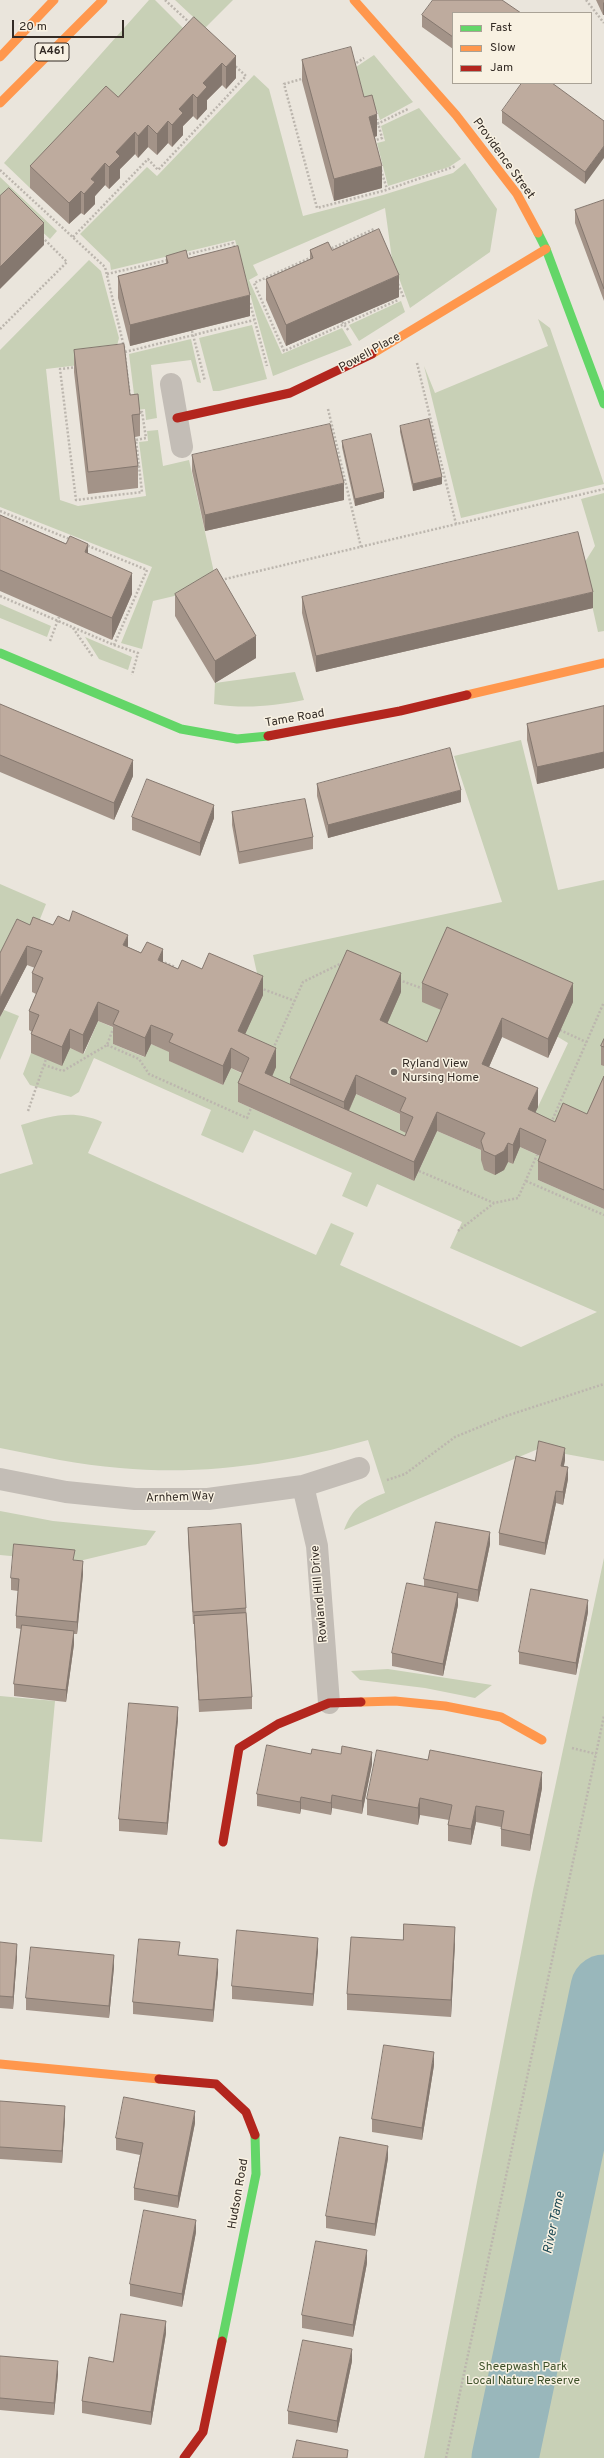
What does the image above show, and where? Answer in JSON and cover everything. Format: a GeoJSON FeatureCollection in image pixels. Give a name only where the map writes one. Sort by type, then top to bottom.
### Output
{"type":"FeatureCollection","features":[{"type":"Feature","properties":{"kind":"main road","name":"A461"},"geometry":{"type":"LineString","coordinates":[[0,57],[54,0]]}},
{"type":"Feature","properties":{"kind":"main road","name":"A461"},"geometry":{"type":"LineString","coordinates":[[0,103],[103,0]]}},
{"type":"Feature","properties":{"kind":"main road","name":"Providence Street"},"geometry":{"type":"LineString","coordinates":[[354,0],[456,115],[517,194],[546,249],[604,404]]}},
{"type":"Feature","properties":{"kind":"main road","name":"Powell Place"},"geometry":{"type":"LineString","coordinates":[[177,418],[290,393],[361,361],[546,249]]}},
{"type":"Feature","properties":{"kind":"main road","name":"Tame Road"},"geometry":{"type":"LineString","coordinates":[[0,653],[181,729],[237,740],[283,734],[400,711],[604,663]]}},
{"type":"Feature","properties":{"kind":"main road"},"geometry":{"type":"LineString","coordinates":[[224,1842],[239,1748],[278,1724],[329,1703],[395,1701],[445,1706],[501,1717],[542,1740]]}},
{"type":"Feature","properties":{"kind":"main road","name":"Hudson Road"},"geometry":{"type":"LineString","coordinates":[[0,2064],[216,2084],[238,2100],[251,2122],[259,2147],[256,2174],[203,2432],[184,2458]]}},
{"type":"Feature","properties":{"kind":"street"},"geometry":{"type":"LineString","coordinates":[[171,384],[182,447]]}},
{"type":"Feature","properties":{"kind":"street","name":"Arnhem Way"},"geometry":{"type":"LineString","coordinates":[[0,1479],[66,1492],[136,1499],[208,1499],[303,1486],[359,1468]]}},
{"type":"Feature","properties":{"kind":"street","name":"Rowland Hill Drive"},"geometry":{"type":"LineString","coordinates":[[303,1486],[317,1546],[329,1703]]}},
{"type":"Feature","properties":{"kind":"path"},"geometry":{"type":"LineString","coordinates":[[165,0],[194,27]]}},
{"type":"Feature","properties":{"kind":"path"},"geometry":{"type":"LineString","coordinates":[[586,0],[604,23]]}},
{"type":"Feature","properties":{"kind":"path"},"geometry":{"type":"LineString","coordinates":[[73,237],[148,159],[158,170],[246,76],[229,60]]}},
{"type":"Feature","properties":{"kind":"path"},"geometry":{"type":"LineString","coordinates":[[350,66],[352,65],[354,72]]}},
{"type":"Feature","properties":{"kind":"path"},"geometry":{"type":"LineString","coordinates":[[306,78],[284,84],[317,208],[387,189],[451,169],[461,163]]}},
{"type":"Feature","properties":{"kind":"path"},"geometry":{"type":"LineString","coordinates":[[375,125],[412,106]]}},
{"type":"Feature","properties":{"kind":"path"},"geometry":{"type":"LineString","coordinates":[[375,112],[382,138],[373,140],[375,147]]}},
{"type":"Feature","properties":{"kind":"path"},"geometry":{"type":"LineString","coordinates":[[381,168],[387,189]]}},
{"type":"Feature","properties":{"kind":"path"},"geometry":{"type":"LineString","coordinates":[[0,170],[105,266],[125,352],[131,399]]}},
{"type":"Feature","properties":{"kind":"path"},"geometry":{"type":"LineString","coordinates":[[324,251],[374,229],[376,236]]}},
{"type":"Feature","properties":{"kind":"path"},"geometry":{"type":"LineString","coordinates":[[0,329],[67,262],[36,231]]}},
{"type":"Feature","properties":{"kind":"path"},"geometry":{"type":"LineString","coordinates":[[180,257],[233,243],[237,258]]}},
{"type":"Feature","properties":{"kind":"path"},"geometry":{"type":"LineString","coordinates":[[317,254],[254,283],[284,351],[404,297],[396,279]]}},
{"type":"Feature","properties":{"kind":"path"},"geometry":{"type":"LineString","coordinates":[[107,274],[173,258]]}},
{"type":"Feature","properties":{"kind":"path"},"geometry":{"type":"LineString","coordinates":[[249,301],[268,368]]}},
{"type":"Feature","properties":{"kind":"path"},"geometry":{"type":"LineString","coordinates":[[125,352],[254,320]]}},
{"type":"Feature","properties":{"kind":"path"},"geometry":{"type":"LineString","coordinates":[[192,331],[206,384]]}},
{"type":"Feature","properties":{"kind":"path"},"geometry":{"type":"LineString","coordinates":[[119,362],[126,361]]}},
{"type":"Feature","properties":{"kind":"path"},"geometry":{"type":"LineString","coordinates":[[416,361],[456,524]]}},
{"type":"Feature","properties":{"kind":"path"},"geometry":{"type":"LineString","coordinates":[[82,367],[60,369],[76,500],[142,492],[136,440],[146,438],[142,412],[132,414]]}},
{"type":"Feature","properties":{"kind":"path"},"geometry":{"type":"LineString","coordinates":[[326,404],[361,547]]}},
{"type":"Feature","properties":{"kind":"path"},"geometry":{"type":"LineString","coordinates":[[221,580],[604,489]]}},
{"type":"Feature","properties":{"kind":"path"},"geometry":{"type":"LineString","coordinates":[[0,511],[74,540]]}},
{"type":"Feature","properties":{"kind":"path"},"geometry":{"type":"LineString","coordinates":[[81,543],[147,570],[114,645]]}},
{"type":"Feature","properties":{"kind":"path"},"geometry":{"type":"LineString","coordinates":[[0,596],[114,645],[138,653],[131,679]]}},
{"type":"Feature","properties":{"kind":"path"},"geometry":{"type":"LineString","coordinates":[[48,645],[59,617]]}},
{"type":"Feature","properties":{"kind":"path"},"geometry":{"type":"LineString","coordinates":[[73,627],[94,659]]}},
{"type":"Feature","properties":{"kind":"path"},"geometry":{"type":"LineString","coordinates":[[157,960],[178,969]]}},
{"type":"Feature","properties":{"kind":"path"},"geometry":{"type":"LineString","coordinates":[[270,1056],[303,982],[349,960]]}},
{"type":"Feature","properties":{"kind":"path"},"geometry":{"type":"LineString","coordinates":[[392,977],[427,991]]}},
{"type":"Feature","properties":{"kind":"path"},"geometry":{"type":"LineString","coordinates":[[258,987],[295,1001]]}},
{"type":"Feature","properties":{"kind":"path"},"geometry":{"type":"LineString","coordinates":[[548,1129],[604,1002]]}},
{"type":"Feature","properties":{"kind":"path"},"geometry":{"type":"LineString","coordinates":[[44,1065],[63,1071],[107,1045],[114,1028]]}},
{"type":"Feature","properties":{"kind":"path"},"geometry":{"type":"LineString","coordinates":[[560,1030],[586,1042]]}},
{"type":"Feature","properties":{"kind":"path"},"geometry":{"type":"LineString","coordinates":[[107,1045],[139,1059],[149,1074],[247,1118],[251,1108]]}},
{"type":"Feature","properties":{"kind":"path"},"geometry":{"type":"LineString","coordinates":[[28,1111],[46,1060]]}},
{"type":"Feature","properties":{"kind":"path"},"geometry":{"type":"LineString","coordinates":[[458,1231],[494,1203],[518,1198],[537,1155]]}},
{"type":"Feature","properties":{"kind":"path"},"geometry":{"type":"LineString","coordinates":[[419,1171],[494,1203]]}},
{"type":"Feature","properties":{"kind":"path"},"geometry":{"type":"LineString","coordinates":[[526,1181],[604,1215]]}},
{"type":"Feature","properties":{"kind":"path"},"geometry":{"type":"LineString","coordinates":[[359,1468],[385,1480],[405,1474],[455,1437],[506,1416],[604,1384]]}},
{"type":"Feature","properties":{"kind":"path"},"geometry":{"type":"LineString","coordinates":[[446,2458],[604,1716]]}},
{"type":"Feature","properties":{"kind":"green space"},"geometry":{"type":"Polygon","coordinates":[[[149,0],[155,0],[194,39],[106,108],[30,188],[4,163],[149,0]]]}},
{"type":"Feature","properties":{"kind":"green space"},"geometry":{"type":"Polygon","coordinates":[[[175,0],[233,0],[205,28],[175,0]]]}},
{"type":"Feature","properties":{"kind":"green space"},"geometry":{"type":"Polygon","coordinates":[[[374,55],[413,102],[380,120],[377,110],[368,112],[356,67],[374,55]]]}},
{"type":"Feature","properties":{"kind":"green space"},"geometry":{"type":"Polygon","coordinates":[[[254,75],[269,89],[303,216],[383,195],[453,173],[465,163],[497,209],[490,252],[410,308],[392,259],[385,208],[253,265],[258,275],[249,280],[282,354],[342,328],[352,345],[273,376],[235,240],[111,270],[110,263],[80,234],[147,167],[157,176],[254,75]]]}},
{"type":"Feature","properties":{"kind":"green space"},"geometry":{"type":"Polygon","coordinates":[[[419,108],[461,159],[449,167],[388,186],[377,143],[385,141],[381,126],[419,108]]]}},
{"type":"Feature","properties":{"kind":"green space"},"geometry":{"type":"Polygon","coordinates":[[[0,177],[57,231],[50,239],[9,201],[0,209],[0,177]]]}},
{"type":"Feature","properties":{"kind":"green space"},"geometry":{"type":"Polygon","coordinates":[[[89,260],[101,271],[119,338],[113,361],[46,369],[60,500],[78,506],[146,496],[139,442],[148,441],[147,431],[158,430],[163,466],[189,460],[217,586],[153,601],[142,649],[121,643],[152,567],[0,507],[0,350],[89,260]]]}},
{"type":"Feature","properties":{"kind":"green space"},"geometry":{"type":"Polygon","coordinates":[[[401,301],[405,312],[359,341],[349,325],[401,301]]]}},
{"type":"Feature","properties":{"kind":"green space"},"geometry":{"type":"Polygon","coordinates":[[[538,319],[550,328],[604,484],[461,518],[424,366],[435,393],[548,346],[538,319]]]}},
{"type":"Feature","properties":{"kind":"green space"},"geometry":{"type":"Polygon","coordinates":[[[252,325],[267,379],[219,391],[213,391],[199,338],[252,325]]]}},
{"type":"Feature","properties":{"kind":"green space"},"geometry":{"type":"Polygon","coordinates":[[[191,339],[201,383],[197,382],[191,360],[151,365],[157,418],[146,420],[145,409],[136,410],[129,354],[191,339]]]}},
{"type":"Feature","properties":{"kind":"green space"},"geometry":{"type":"Polygon","coordinates":[[[604,493],[604,631],[598,632],[583,565],[595,546],[581,499],[604,493]]]}},
{"type":"Feature","properties":{"kind":"green space"},"geometry":{"type":"Polygon","coordinates":[[[0,604],[51,626],[47,637],[0,618],[0,604]]]}},
{"type":"Feature","properties":{"kind":"green space"},"geometry":{"type":"Polygon","coordinates":[[[85,637],[132,657],[128,670],[99,659],[85,637]]]}},
{"type":"Feature","properties":{"kind":"green space"},"geometry":{"type":"Polygon","coordinates":[[[295,672],[304,700],[259,706],[225,706],[214,704],[215,683],[295,672]]]}},
{"type":"Feature","properties":{"kind":"green space"},"geometry":{"type":"Polygon","coordinates":[[[521,740],[558,890],[604,880],[604,1095],[587,1133],[528,1128],[568,1043],[558,1037],[422,1001],[448,1013],[427,1061],[380,1040],[347,969],[356,1094],[406,1117],[413,1136],[405,1155],[265,1092],[238,1050],[262,996],[253,955],[502,902],[454,756],[521,740]]]}},
{"type":"Feature","properties":{"kind":"green space"},"geometry":{"type":"Polygon","coordinates":[[[0,884],[46,904],[30,944],[0,972],[0,884]]]}},
{"type":"Feature","properties":{"kind":"green space"},"geometry":{"type":"Polygon","coordinates":[[[4,1010],[19,1016],[0,1060],[0,1017],[4,1010]]]}},
{"type":"Feature","properties":{"kind":"green space"},"geometry":{"type":"Polygon","coordinates":[[[98,1021],[119,1030],[113,1044],[144,1057],[151,1044],[173,1053],[170,1061],[223,1085],[231,1068],[249,1077],[238,1102],[414,1181],[437,1131],[513,1164],[520,1147],[546,1159],[538,1180],[604,1209],[604,1461],[538,1449],[344,1530],[347,1522],[355,1510],[365,1502],[385,1493],[368,1440],[276,1461],[214,1469],[183,1470],[151,1470],[105,1467],[0,1448],[0,1174],[33,1164],[21,1125],[43,1119],[62,1115],[71,1115],[91,1118],[102,1122],[88,1153],[316,1255],[331,1223],[354,1233],[340,1265],[521,1347],[597,1312],[450,1248],[462,1222],[377,1184],[367,1207],[342,1196],[352,1173],[254,1130],[243,1153],[201,1135],[211,1110],[94,1058],[79,1092],[71,1097],[30,1085],[23,1074],[31,1053],[70,1048],[84,1054],[98,1021]]]}},
{"type":"Feature","properties":{"kind":"green space"},"geometry":{"type":"Polygon","coordinates":[[[0,1511],[53,1521],[156,1531],[146,1545],[75,1562],[0,1555],[0,1511]]]}},
{"type":"Feature","properties":{"kind":"green space","name":"Sheepwash Park Local Nature Reserve"},"geometry":{"type":"Polygon","coordinates":[[[604,1558],[604,2458],[424,2458],[533,1890],[604,1558]]]}},
{"type":"Feature","properties":{"kind":"green space"},"geometry":{"type":"Polygon","coordinates":[[[388,1669],[492,1685],[475,1698],[425,1688],[360,1680],[351,1671],[388,1669]]]}},
{"type":"Feature","properties":{"kind":"green space"},"geometry":{"type":"Polygon","coordinates":[[[0,1696],[55,1701],[42,1842],[0,1839],[0,1696]]]}},
{"type":"Feature","properties":{"kind":"building"},"geometry":{"type":"Polygon","coordinates":[[[433,0],[502,0],[520,12],[452,12],[452,36],[422,15],[433,0]]]}},
{"type":"Feature","properties":{"kind":"building"},"geometry":{"type":"Polygon","coordinates":[[[194,17],[236,56],[226,67],[222,63],[203,83],[207,87],[197,98],[193,94],[179,109],[183,113],[172,125],[168,121],[157,134],[148,125],[138,136],[135,132],[116,152],[120,156],[109,167],[105,163],[91,179],[95,182],[84,194],[81,191],[69,203],[30,166],[106,86],[118,97],[194,17]]]}},
{"type":"Feature","properties":{"kind":"building"},"geometry":{"type":"Polygon","coordinates":[[[351,47],[364,97],[372,95],[377,114],[369,117],[382,166],[334,179],[302,60],[351,47]]]}},
{"type":"Feature","properties":{"kind":"building"},"geometry":{"type":"Polygon","coordinates":[[[521,84],[553,84],[604,121],[604,146],[585,172],[502,111],[521,84]]]}},
{"type":"Feature","properties":{"kind":"building"},"geometry":{"type":"Polygon","coordinates":[[[9,188],[44,223],[0,267],[0,196],[9,188]]]}},
{"type":"Feature","properties":{"kind":"building"},"geometry":{"type":"Polygon","coordinates":[[[604,200],[604,289],[575,210],[604,200]]]}},
{"type":"Feature","properties":{"kind":"building"},"geometry":{"type":"Polygon","coordinates":[[[379,229],[399,275],[286,325],[266,279],[313,258],[310,250],[328,242],[332,250],[379,229]]]}},
{"type":"Feature","properties":{"kind":"building"},"geometry":{"type":"Polygon","coordinates":[[[238,246],[250,295],[130,325],[118,276],[168,263],[166,256],[186,250],[188,258],[238,246]]]}},
{"type":"Feature","properties":{"kind":"building"},"geometry":{"type":"Polygon","coordinates":[[[124,344],[130,395],[138,394],[140,414],[132,415],[138,466],[88,472],[74,350],[124,344]]]}},
{"type":"Feature","properties":{"kind":"building"},"geometry":{"type":"Polygon","coordinates":[[[429,419],[442,477],[413,484],[400,426],[429,419]]]}},
{"type":"Feature","properties":{"kind":"building"},"geometry":{"type":"Polygon","coordinates":[[[330,424],[344,483],[205,515],[192,455],[330,424]]]}},
{"type":"Feature","properties":{"kind":"building"},"geometry":{"type":"Polygon","coordinates":[[[371,434],[384,492],[355,499],[342,441],[371,434]]]}},
{"type":"Feature","properties":{"kind":"building"},"geometry":{"type":"Polygon","coordinates":[[[0,515],[66,544],[70,536],[88,544],[85,552],[132,573],[112,618],[0,570],[0,515]]]}},
{"type":"Feature","properties":{"kind":"building"},"geometry":{"type":"Polygon","coordinates":[[[578,532],[593,592],[316,656],[302,597],[578,532]]]}},
{"type":"Feature","properties":{"kind":"building"},"geometry":{"type":"Polygon","coordinates":[[[217,569],[256,636],[215,661],[175,594],[217,569]]]}},
{"type":"Feature","properties":{"kind":"building"},"geometry":{"type":"Polygon","coordinates":[[[0,704],[133,760],[114,803],[0,755],[0,704]]]}},
{"type":"Feature","properties":{"kind":"building"},"geometry":{"type":"Polygon","coordinates":[[[604,706],[604,752],[537,767],[527,724],[604,706]]]}},
{"type":"Feature","properties":{"kind":"building"},"geometry":{"type":"Polygon","coordinates":[[[450,748],[461,790],[328,825],[317,784],[450,748]]]}},
{"type":"Feature","properties":{"kind":"building"},"geometry":{"type":"Polygon","coordinates":[[[147,779],[214,805],[200,843],[132,817],[147,779]]]}},
{"type":"Feature","properties":{"kind":"building"},"geometry":{"type":"Polygon","coordinates":[[[305,799],[313,837],[239,852],[232,812],[305,799]]]}},
{"type":"Feature","properties":{"kind":"building","name":"Ryland View Nursing Home"},"geometry":{"type":"Polygon","coordinates":[[[73,911],[128,935],[123,945],[141,953],[147,942],[163,949],[158,960],[178,969],[182,960],[202,969],[209,953],[263,976],[238,1031],[276,1048],[265,1073],[405,1136],[413,1117],[400,1111],[406,1098],[356,1075],[344,1102],[290,1078],[347,950],[401,973],[380,1020],[427,1042],[448,994],[422,983],[447,927],[573,983],[548,1039],[502,1018],[482,1064],[538,1088],[528,1109],[555,1122],[563,1103],[587,1114],[604,1076],[604,1190],[538,1161],[546,1140],[520,1128],[513,1145],[508,1143],[504,1151],[495,1156],[484,1151],[481,1141],[485,1133],[437,1112],[414,1162],[238,1083],[249,1058],[231,1048],[223,1066],[169,1042],[173,1034],[151,1025],[145,1038],[113,1024],[119,1011],[98,1002],[83,1035],[70,1029],[62,1047],[31,1034],[39,1015],[29,1011],[43,978],[32,973],[42,951],[27,946],[0,998],[0,953],[17,919],[30,925],[33,917],[53,925],[58,916],[69,921],[73,911]]]}},
{"type":"Feature","properties":{"kind":"building"},"geometry":{"type":"Polygon","coordinates":[[[604,1039],[604,1047],[601,1046],[604,1039]]]}},
{"type":"Feature","properties":{"kind":"building"},"geometry":{"type":"Polygon","coordinates":[[[539,1441],[565,1448],[561,1466],[568,1467],[563,1492],[556,1491],[545,1543],[499,1533],[516,1456],[535,1461],[539,1441]]]}},
{"type":"Feature","properties":{"kind":"building"},"geometry":{"type":"Polygon","coordinates":[[[436,1522],[490,1532],[478,1590],[424,1579],[436,1522]]]}},
{"type":"Feature","properties":{"kind":"building"},"geometry":{"type":"Polygon","coordinates":[[[241,1524],[246,1608],[193,1612],[188,1528],[241,1524]]]}},
{"type":"Feature","properties":{"kind":"building"},"geometry":{"type":"Polygon","coordinates":[[[14,1544],[75,1550],[73,1560],[83,1561],[77,1622],[16,1616],[19,1579],[11,1578],[14,1544]]]}},
{"type":"Feature","properties":{"kind":"building"},"geometry":{"type":"Polygon","coordinates":[[[407,1583],[458,1593],[443,1664],[392,1653],[407,1583]]]}},
{"type":"Feature","properties":{"kind":"building"},"geometry":{"type":"Polygon","coordinates":[[[531,1589],[588,1600],[576,1663],[519,1652],[531,1589]]]}},
{"type":"Feature","properties":{"kind":"building"},"geometry":{"type":"Polygon","coordinates":[[[246,1613],[252,1697],[199,1700],[194,1616],[246,1613]]]}},
{"type":"Feature","properties":{"kind":"building"},"geometry":{"type":"Polygon","coordinates":[[[22,1625],[74,1631],[66,1690],[14,1684],[22,1625]]]}},
{"type":"Feature","properties":{"kind":"building"},"geometry":{"type":"Polygon","coordinates":[[[129,1703],[178,1707],[167,1823],[119,1819],[129,1703]]]}},
{"type":"Feature","properties":{"kind":"building"},"geometry":{"type":"Polygon","coordinates":[[[267,1745],[311,1754],[312,1749],[341,1754],[342,1746],[372,1752],[362,1801],[332,1795],[331,1803],[301,1797],[300,1802],[257,1794],[267,1745]]]}},
{"type":"Feature","properties":{"kind":"building"},"geometry":{"type":"Polygon","coordinates":[[[377,1750],[428,1760],[430,1750],[542,1772],[530,1835],[501,1829],[504,1811],[476,1806],[471,1829],[448,1825],[452,1805],[420,1798],[418,1808],[367,1799],[377,1750]]]}},
{"type":"Feature","properties":{"kind":"building"},"geometry":{"type":"Polygon","coordinates":[[[404,1924],[455,1927],[451,2000],[347,1994],[351,1937],[403,1940],[404,1924]]]}},
{"type":"Feature","properties":{"kind":"building"},"geometry":{"type":"Polygon","coordinates":[[[237,1930],[318,1938],[313,1994],[232,1986],[237,1930]]]}},
{"type":"Feature","properties":{"kind":"building"},"geometry":{"type":"Polygon","coordinates":[[[139,1939],[180,1942],[178,1955],[218,1959],[213,2010],[133,2002],[139,1939]]]}},
{"type":"Feature","properties":{"kind":"building"},"geometry":{"type":"Polygon","coordinates":[[[0,1942],[17,1944],[13,1997],[0,1996],[0,1942]]]}},
{"type":"Feature","properties":{"kind":"building"},"geometry":{"type":"Polygon","coordinates":[[[31,1947],[114,1955],[109,2006],[26,1998],[31,1947]]]}},
{"type":"Feature","properties":{"kind":"building"},"geometry":{"type":"Polygon","coordinates":[[[384,2045],[434,2052],[422,2128],[372,2119],[384,2045]]]}},
{"type":"Feature","properties":{"kind":"building"},"geometry":{"type":"Polygon","coordinates":[[[124,2097],[195,2111],[178,2196],[134,2188],[143,2143],[116,2138],[124,2097]]]}},
{"type":"Feature","properties":{"kind":"building"},"geometry":{"type":"Polygon","coordinates":[[[0,2101],[65,2106],[62,2151],[0,2147],[0,2101]]]}},
{"type":"Feature","properties":{"kind":"building"},"geometry":{"type":"Polygon","coordinates":[[[340,2137],[388,2146],[375,2224],[326,2216],[340,2137]]]}},
{"type":"Feature","properties":{"kind":"building"},"geometry":{"type":"Polygon","coordinates":[[[144,2210],[196,2220],[182,2294],[130,2284],[144,2210]]]}},
{"type":"Feature","properties":{"kind":"building"},"geometry":{"type":"Polygon","coordinates":[[[316,2241],[367,2250],[353,2325],[302,2315],[316,2241]]]}},
{"type":"Feature","properties":{"kind":"building"},"geometry":{"type":"Polygon","coordinates":[[[121,2314],[166,2321],[151,2412],[82,2401],[89,2357],[113,2362],[121,2314]]]}},
{"type":"Feature","properties":{"kind":"building"},"geometry":{"type":"Polygon","coordinates":[[[303,2340],[352,2349],[337,2421],[288,2411],[303,2340]]]}},
{"type":"Feature","properties":{"kind":"building"},"geometry":{"type":"Polygon","coordinates":[[[0,2356],[58,2361],[54,2403],[0,2398],[0,2356]]]}},
{"type":"Feature","properties":{"kind":"building"},"geometry":{"type":"Polygon","coordinates":[[[297,2440],[348,2450],[347,2458],[293,2458],[297,2440]]]}},
{"type":"Feature","properties":{"kind":"waterway","name":"River Tame"},"geometry":{"type":"LineString","coordinates":[[505,2458],[604,1988]]}},
{"type":"Feature","properties":{"kind":"traffic: fast"},"geometry":{"type":"LineString","coordinates":[[538,233],[546,249],[604,404]]}},
{"type":"Feature","properties":{"kind":"traffic: fast"},"geometry":{"type":"LineString","coordinates":[[0,653],[181,729],[237,739],[268,736]]}},
{"type":"Feature","properties":{"kind":"traffic: fast"},"geometry":{"type":"LineString","coordinates":[[222,2341],[256,2174],[255,2135]]}},
{"type":"Feature","properties":{"kind":"traffic: slow"},"geometry":{"type":"LineString","coordinates":[[0,57],[54,0]]}},
{"type":"Feature","properties":{"kind":"traffic: slow"},"geometry":{"type":"LineString","coordinates":[[0,103],[103,0]]}},
{"type":"Feature","properties":{"kind":"traffic: slow"},"geometry":{"type":"LineString","coordinates":[[354,0],[456,115],[517,194],[538,233]]}},
{"type":"Feature","properties":{"kind":"traffic: slow"},"geometry":{"type":"LineString","coordinates":[[372,354],[546,249]]}},
{"type":"Feature","properties":{"kind":"traffic: slow"},"geometry":{"type":"LineString","coordinates":[[467,695],[604,663]]}},
{"type":"Feature","properties":{"kind":"traffic: slow"},"geometry":{"type":"LineString","coordinates":[[361,1702],[395,1701],[445,1706],[501,1717],[542,1740]]}},
{"type":"Feature","properties":{"kind":"traffic: slow"},"geometry":{"type":"LineString","coordinates":[[0,2064],[159,2079]]}},
{"type":"Feature","properties":{"kind":"traffic: jam"},"geometry":{"type":"LineString","coordinates":[[177,418],[290,393],[372,354]]}},
{"type":"Feature","properties":{"kind":"traffic: jam"},"geometry":{"type":"LineString","coordinates":[[268,736],[400,711],[467,695]]}},
{"type":"Feature","properties":{"kind":"traffic: jam"},"geometry":{"type":"LineString","coordinates":[[223,1842],[239,1748],[278,1724],[329,1703],[361,1702]]}},
{"type":"Feature","properties":{"kind":"traffic: jam"},"geometry":{"type":"LineString","coordinates":[[159,2079],[216,2084],[246,2112],[255,2135]]}},
{"type":"Feature","properties":{"kind":"traffic: jam"},"geometry":{"type":"LineString","coordinates":[[184,2458],[203,2432],[222,2341]]}},
{"type":"Feature","properties":{"kind":"place","name":"Ryland View Nursing Home"},"geometry":{"type":"Point","coordinates":[394,1072]}}]}
